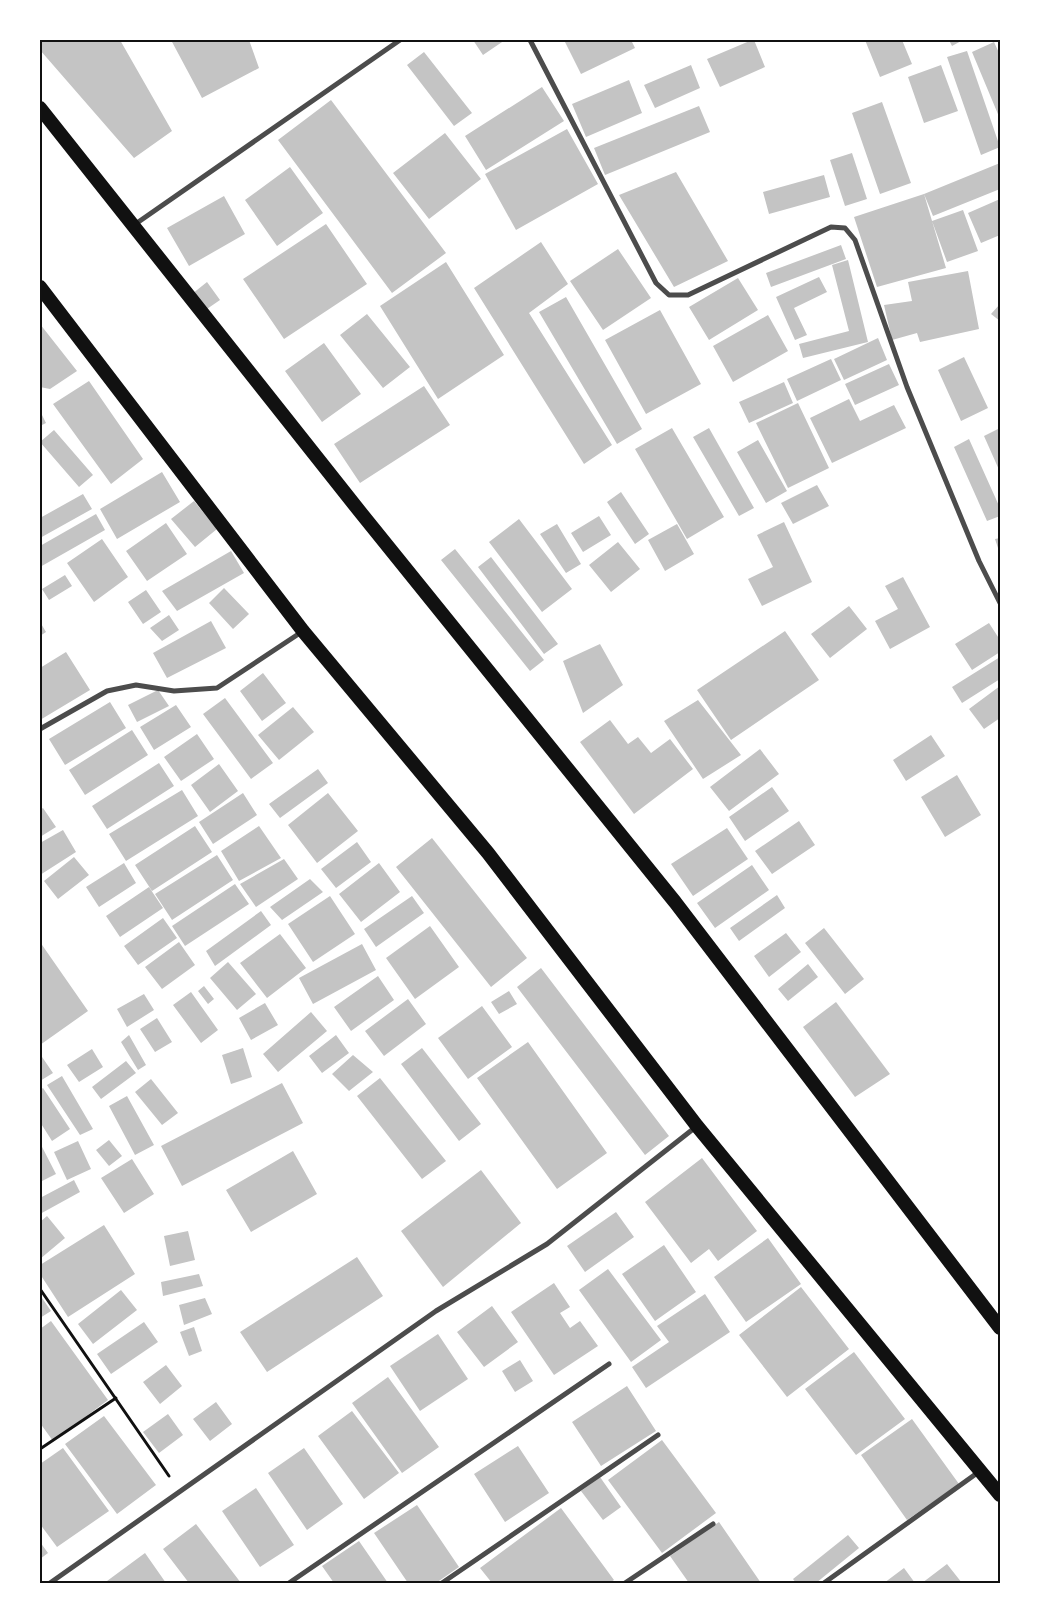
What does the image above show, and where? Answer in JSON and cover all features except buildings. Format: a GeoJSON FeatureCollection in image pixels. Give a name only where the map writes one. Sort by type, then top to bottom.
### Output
{"type":"FeatureCollection","features":[{"type":"Feature","properties":{"kind":"highway"},"geometry":{"type":"LineString","coordinates":[[40,108],[368,521],[675,902],[1000,1328]]}},
{"type":"Feature","properties":{"kind":"highway"},"geometry":{"type":"LineString","coordinates":[[40,287],[304,631],[488,853],[698,1126],[1000,1494]]}},
{"type":"Feature","properties":{"kind":"street"},"geometry":{"type":"LineString","coordinates":[[134,226],[400,40]]}},
{"type":"Feature","properties":{"kind":"street"},"geometry":{"type":"LineString","coordinates":[[530,40],[656,283],[669,295],[688,295],[831,227],[845,228],[855,240],[907,387],[979,561],[1000,603]]}},
{"type":"Feature","properties":{"kind":"street"},"geometry":{"type":"LineString","coordinates":[[40,729],[107,691],[136,685],[174,691],[217,688],[304,631]]}},
{"type":"Feature","properties":{"kind":"street"},"geometry":{"type":"LineString","coordinates":[[50,1583],[436,1311],[547,1244],[698,1126]]}},
{"type":"Feature","properties":{"kind":"street"},"geometry":{"type":"LineString","coordinates":[[289,1583],[609,1364]]}},
{"type":"Feature","properties":{"kind":"street"},"geometry":{"type":"LineString","coordinates":[[442,1583],[658,1435]]}},
{"type":"Feature","properties":{"kind":"street"},"geometry":{"type":"LineString","coordinates":[[824,1583],[980,1471]]}},
{"type":"Feature","properties":{"kind":"street"},"geometry":{"type":"LineString","coordinates":[[625,1583],[713,1524]]}},
{"type":"Feature","properties":{"kind":"path"},"geometry":{"type":"LineString","coordinates":[[40,1289],[180,1493]]}},
{"type":"Feature","properties":{"kind":"path"},"geometry":{"type":"LineString","coordinates":[[40,1449],[116,1398]]}}]}
